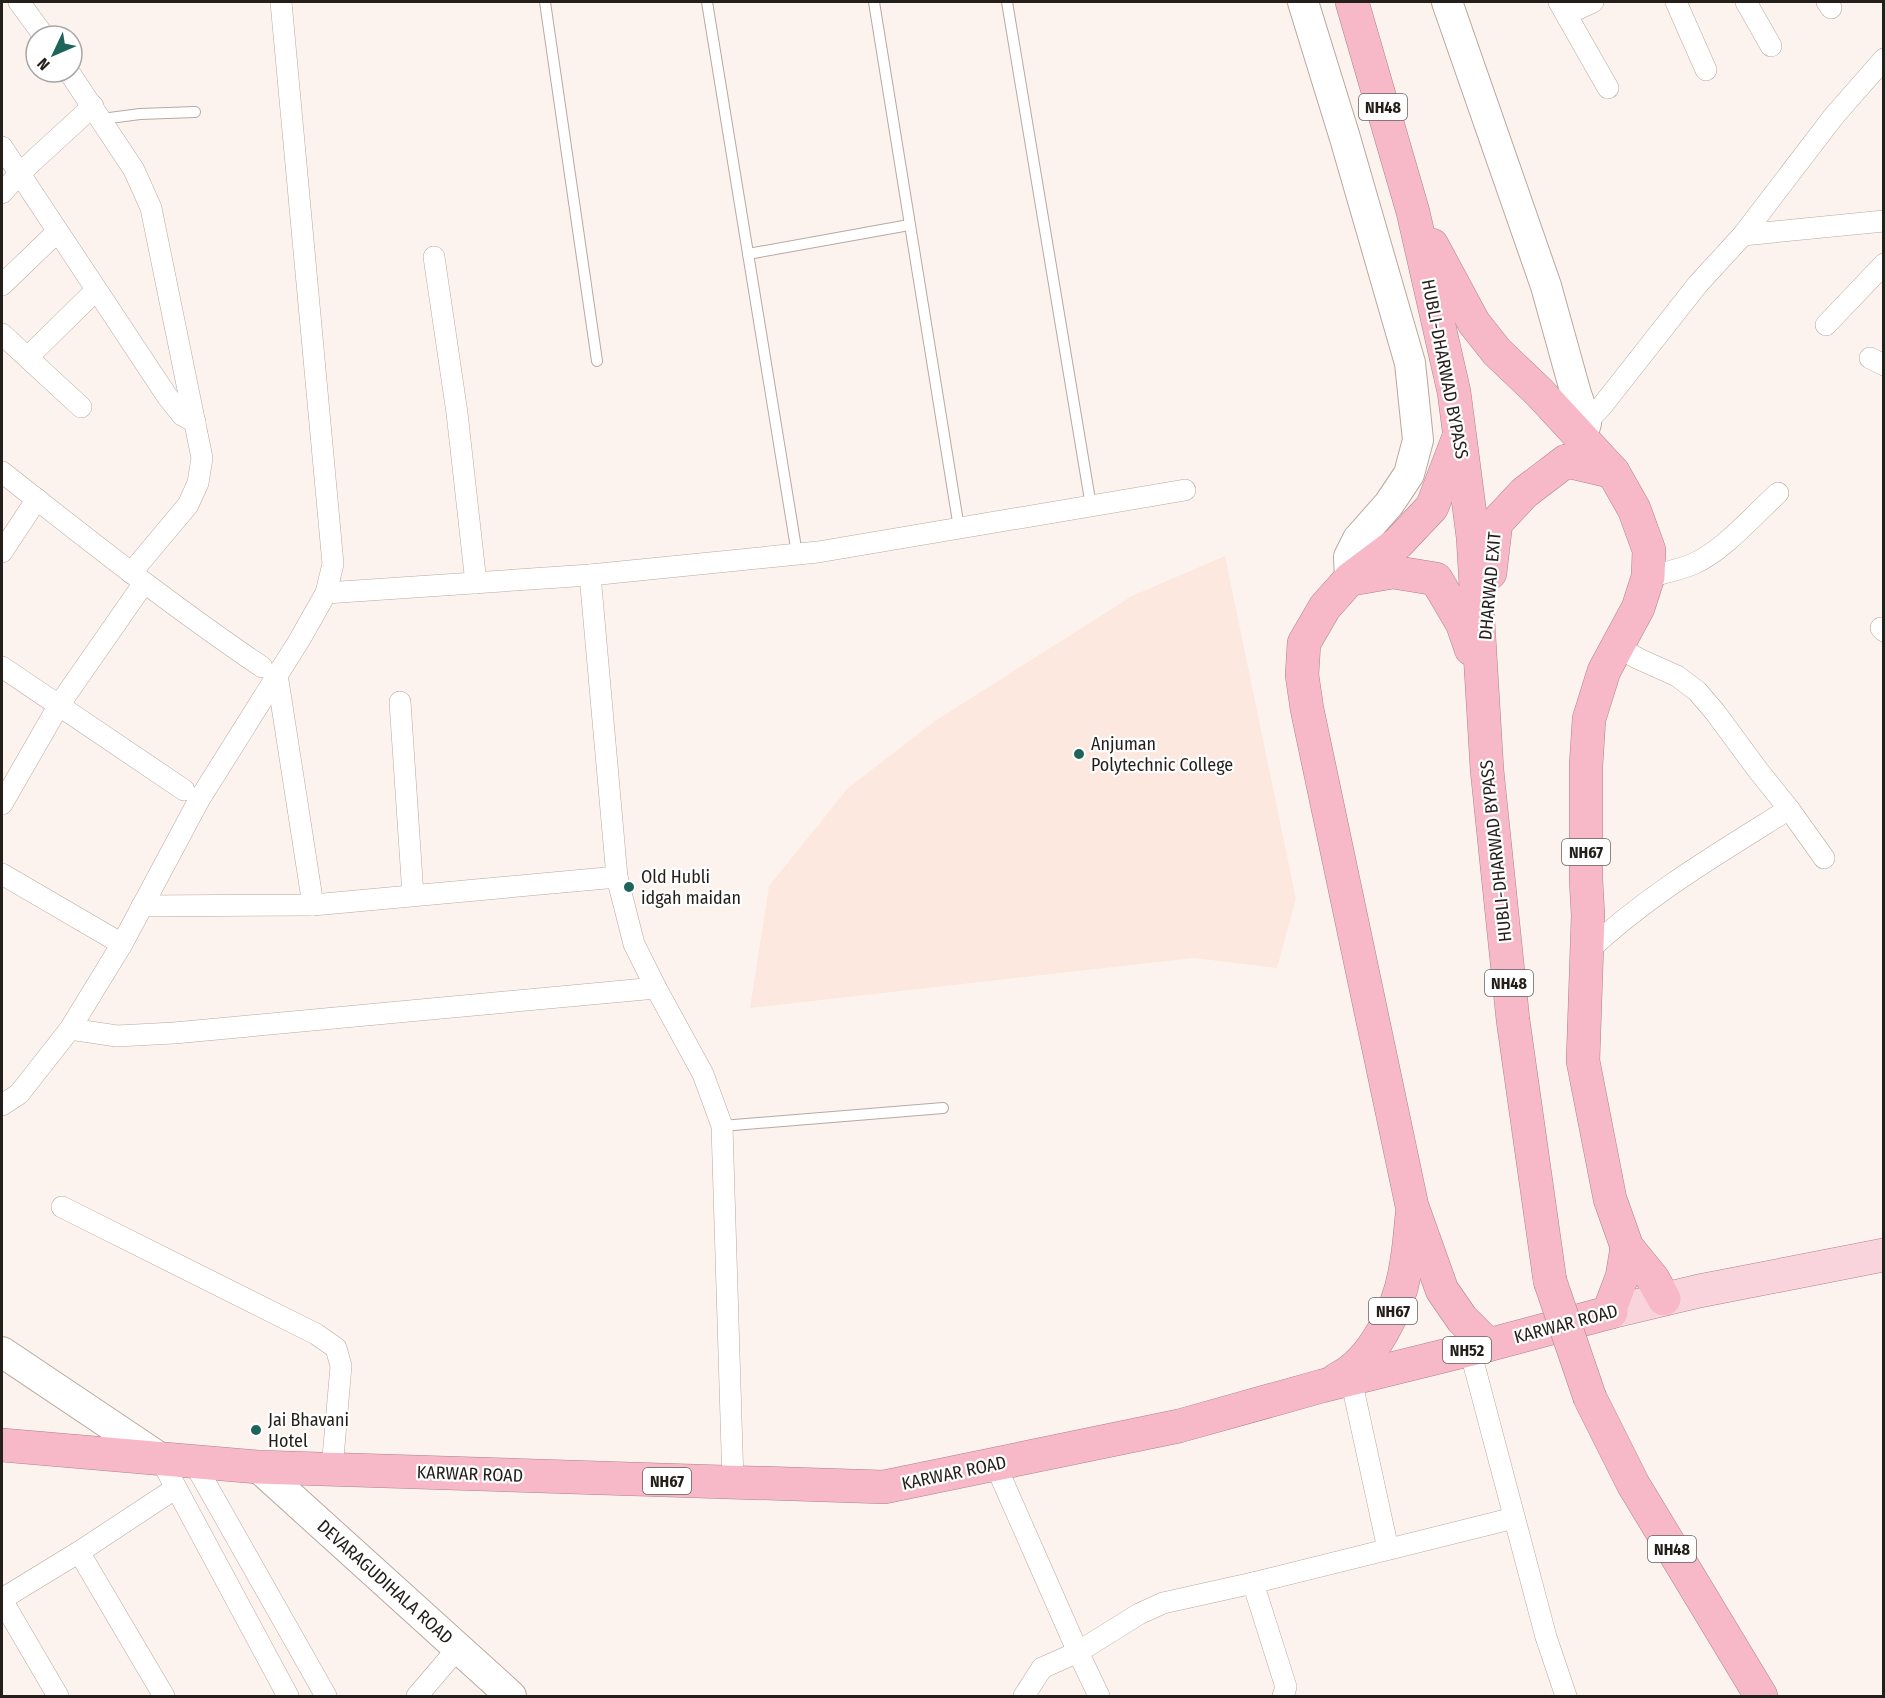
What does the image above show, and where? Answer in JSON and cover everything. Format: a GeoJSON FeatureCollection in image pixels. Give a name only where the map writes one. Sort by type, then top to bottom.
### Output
{"type":"FeatureCollection","features":[{"type":"Feature","properties":{"kind":"highway","name":"HUBLI-DHARWAD BYPASS"},"geometry":{"type":"LineString","coordinates":[[1352,2],[1413,212],[1445,352],[1460,434],[1473,537],[1487,770],[1512,1011],[1550,1281],[1590,1398],[1633,1484],[1761,1696]]}},
{"type":"Feature","properties":{"kind":"highway"},"geometry":{"type":"LineString","coordinates":[[1413,212],[1474,323],[1497,352],[1539,392],[1584,429],[1613,472]]}},
{"type":"Feature","properties":{"kind":"highway"},"geometry":{"type":"LineString","coordinates":[[1350,579],[1398,543],[1432,507],[1460,434]]}},
{"type":"Feature","properties":{"kind":"highway","name":"DHARWAD EXIT"},"geometry":{"type":"LineString","coordinates":[[1482,684],[1489,577],[1496,523],[1524,493],[1566,461],[1613,472]]}},
{"type":"Feature","properties":{"kind":"highway","name":"NH67"},"geometry":{"type":"LineString","coordinates":[[1611,1312],[1622,1277],[1627,1247],[1610,1199],[1584,1061],[1587,952],[1586,766],[1589,719],[1604,671],[1638,608],[1648,577],[1650,550],[1634,509],[1613,472]]}},
{"type":"Feature","properties":{"kind":"highway"},"geometry":{"type":"LineString","coordinates":[[1350,579],[1393,572],[1436,579],[1462,622],[1482,684]]}},
{"type":"Feature","properties":{"kind":"highway","name":"NH67"},"geometry":{"type":"LineString","coordinates":[[1336,1383],[1375,1347],[1393,1310],[1405,1272],[1412,1206],[1302,675],[1305,644],[1325,607],[1350,579]]}},
{"type":"Feature","properties":{"kind":"highway"},"geometry":{"type":"LineString","coordinates":[[1412,1206],[1442,1290],[1479,1347]]}},
{"type":"Feature","properties":{"kind":"highway"},"geometry":{"type":"LineString","coordinates":[[1627,1247],[1653,1279],[1664,1299]]}},
{"type":"Feature","properties":{"kind":"highway","name":"KARWAR ROAD"},"geometry":{"type":"LineString","coordinates":[[2,1445],[258,1467],[884,1487],[1179,1426],[1611,1312]]}},
{"type":"Feature","properties":{"kind":"main road","name":"KARWAR ROAD"},"geometry":{"type":"LineString","coordinates":[[1611,1312],[1699,1291],[1884,1255]]}},
{"type":"Feature","properties":{"kind":"street"},"geometry":{"type":"LineString","coordinates":[[19,2],[35,24]]}},
{"type":"Feature","properties":{"kind":"street"},"geometry":{"type":"LineString","coordinates":[[2,1105],[20,1094],[70,1029],[122,944],[269,671],[300,639],[326,593],[333,564],[281,2]]}},
{"type":"Feature","properties":{"kind":"street"},"geometry":{"type":"LineString","coordinates":[[1304,2],[1410,363],[1418,440],[1409,474],[1389,504],[1358,539],[1349,557],[1350,579]]}},
{"type":"Feature","properties":{"kind":"street"},"geometry":{"type":"LineString","coordinates":[[1447,2],[1546,286],[1584,429]]}},
{"type":"Feature","properties":{"kind":"street"},"geometry":{"type":"LineString","coordinates":[[1593,2],[1563,8],[1608,88]]}},
{"type":"Feature","properties":{"kind":"street"},"geometry":{"type":"LineString","coordinates":[[1676,2],[1706,70]]}},
{"type":"Feature","properties":{"kind":"street"},"geometry":{"type":"LineString","coordinates":[[1746,2],[1771,46]]}},
{"type":"Feature","properties":{"kind":"street"},"geometry":{"type":"LineString","coordinates":[[1584,429],[1698,284],[1743,235],[1834,116],[1884,59]]}},
{"type":"Feature","properties":{"kind":"street"},"geometry":{"type":"LineString","coordinates":[[2,804],[59,705],[138,578],[188,505],[198,483],[202,458],[151,208],[134,170],[77,84]]}},
{"type":"Feature","properties":{"kind":"street"},"geometry":{"type":"LineString","coordinates":[[2,193],[19,174],[97,113]]}},
{"type":"Feature","properties":{"kind":"street"},"geometry":{"type":"LineString","coordinates":[[2,147],[167,396],[182,415],[195,422]]}},
{"type":"Feature","properties":{"kind":"street"},"geometry":{"type":"LineString","coordinates":[[1743,235],[1884,222]]}},
{"type":"Feature","properties":{"kind":"street"},"geometry":{"type":"LineString","coordinates":[[2,285],[57,232]]}},
{"type":"Feature","properties":{"kind":"street"},"geometry":{"type":"LineString","coordinates":[[434,257],[458,413],[476,583]]}},
{"type":"Feature","properties":{"kind":"street"},"geometry":{"type":"LineString","coordinates":[[1826,325],[1884,264]]}},
{"type":"Feature","properties":{"kind":"street"},"geometry":{"type":"LineString","coordinates":[[28,357],[96,290]]}},
{"type":"Feature","properties":{"kind":"street"},"geometry":{"type":"LineString","coordinates":[[2,334],[81,407]]}},
{"type":"Feature","properties":{"kind":"street"},"geometry":{"type":"LineString","coordinates":[[2,472],[138,578],[269,671],[313,905]]}},
{"type":"Feature","properties":{"kind":"street"},"geometry":{"type":"LineString","coordinates":[[326,593],[590,575],[796,554],[1185,490]]}},
{"type":"Feature","properties":{"kind":"street"},"geometry":{"type":"LineString","coordinates":[[1648,577],[1695,564],[1712,553],[1778,493]]}},
{"type":"Feature","properties":{"kind":"street"},"geometry":{"type":"LineString","coordinates":[[2,552],[37,500]]}},
{"type":"Feature","properties":{"kind":"street"},"geometry":{"type":"LineString","coordinates":[[590,575],[617,876],[634,944],[704,1074],[722,1126],[733,1483]]}},
{"type":"Feature","properties":{"kind":"street"},"geometry":{"type":"LineString","coordinates":[[1617,647],[1677,676],[1697,691],[1789,809],[1824,858]]}},
{"type":"Feature","properties":{"kind":"street"},"geometry":{"type":"LineString","coordinates":[[2,667],[184,790]]}},
{"type":"Feature","properties":{"kind":"street"},"geometry":{"type":"LineString","coordinates":[[400,702],[413,895]]}},
{"type":"Feature","properties":{"kind":"street"},"geometry":{"type":"LineString","coordinates":[[1587,952],[1611,929],[1676,880],[1789,809]]}},
{"type":"Feature","properties":{"kind":"street"},"geometry":{"type":"LineString","coordinates":[[2,874],[122,944]]}},
{"type":"Feature","properties":{"kind":"street"},"geometry":{"type":"LineString","coordinates":[[142,906],[313,905],[617,876]]}},
{"type":"Feature","properties":{"kind":"street"},"geometry":{"type":"LineString","coordinates":[[70,1029],[117,1036],[174,1033],[656,988]]}},
{"type":"Feature","properties":{"kind":"street"},"geometry":{"type":"LineString","coordinates":[[62,1207],[316,1334],[336,1348],[341,1366],[332,1469]]}},
{"type":"Feature","properties":{"kind":"street"},"geometry":{"type":"LineString","coordinates":[[1479,1347],[1514,1518],[1546,1637],[1566,1696]]}},
{"type":"Feature","properties":{"kind":"street"},"geometry":{"type":"LineString","coordinates":[[2,1352],[160,1458],[288,1696]]}},
{"type":"Feature","properties":{"kind":"street"},"geometry":{"type":"LineString","coordinates":[[1336,1383],[1388,1549]]}},
{"type":"Feature","properties":{"kind":"street"},"geometry":{"type":"LineString","coordinates":[[193,1461],[326,1696]]}},
{"type":"Feature","properties":{"kind":"street"},"geometry":{"type":"LineString","coordinates":[[995,1464],[1099,1696]]}},
{"type":"Feature","properties":{"kind":"street","name":"DEVARAGUDIHALA ROAD"},"geometry":{"type":"LineString","coordinates":[[258,1467],[511,1696]]}},
{"type":"Feature","properties":{"kind":"street"},"geometry":{"type":"LineString","coordinates":[[58,1696],[2,1600],[176,1488]]}},
{"type":"Feature","properties":{"kind":"street"},"geometry":{"type":"LineString","coordinates":[[1024,1696],[1042,1668],[1078,1652],[1139,1614],[1163,1603],[1514,1518]]}},
{"type":"Feature","properties":{"kind":"street"},"geometry":{"type":"LineString","coordinates":[[79,1552],[164,1696]]}},
{"type":"Feature","properties":{"kind":"street"},"geometry":{"type":"LineString","coordinates":[[1253,1583],[1286,1687],[1283,1696]]}},
{"type":"Feature","properties":{"kind":"street"},"geometry":{"type":"LineString","coordinates":[[417,1696],[458,1648]]}},
{"type":"Feature","properties":{"kind":"lane"},"geometry":{"type":"LineString","coordinates":[[545,2],[597,361]]}},
{"type":"Feature","properties":{"kind":"lane"},"geometry":{"type":"LineString","coordinates":[[707,2],[796,554]]}},
{"type":"Feature","properties":{"kind":"lane"},"geometry":{"type":"LineString","coordinates":[[874,2],[959,528]]}},
{"type":"Feature","properties":{"kind":"lane"},"geometry":{"type":"LineString","coordinates":[[1007,2],[1091,506]]}},
{"type":"Feature","properties":{"kind":"lane"},"geometry":{"type":"LineString","coordinates":[[97,113],[195,112]]}},
{"type":"Feature","properties":{"kind":"lane"},"geometry":{"type":"LineString","coordinates":[[748,254],[909,225]]}},
{"type":"Feature","properties":{"kind":"lane"},"geometry":{"type":"LineString","coordinates":[[722,1126],[944,1108]]}},
{"type":"Feature","properties":{"kind":"shaded area","name":"Anjuman Polytechnic College"},"geometry":{"type":"Polygon","coordinates":[[[1225,556],[1296,899],[1277,968],[1194,958],[750,1008],[769,886],[848,788],[935,721],[1132,596],[1225,556]]]}},
{"type":"Feature","properties":{"kind":"place","name":"Anjuman Polytechnic College"},"geometry":{"type":"Point","coordinates":[1079,754]}},
{"type":"Feature","properties":{"kind":"place","name":"Old Hubli idgah maidan"},"geometry":{"type":"Point","coordinates":[629,887]}},
{"type":"Feature","properties":{"kind":"place","name":"Jai Bhavani Hotel"},"geometry":{"type":"Point","coordinates":[256,1430]}}]}
